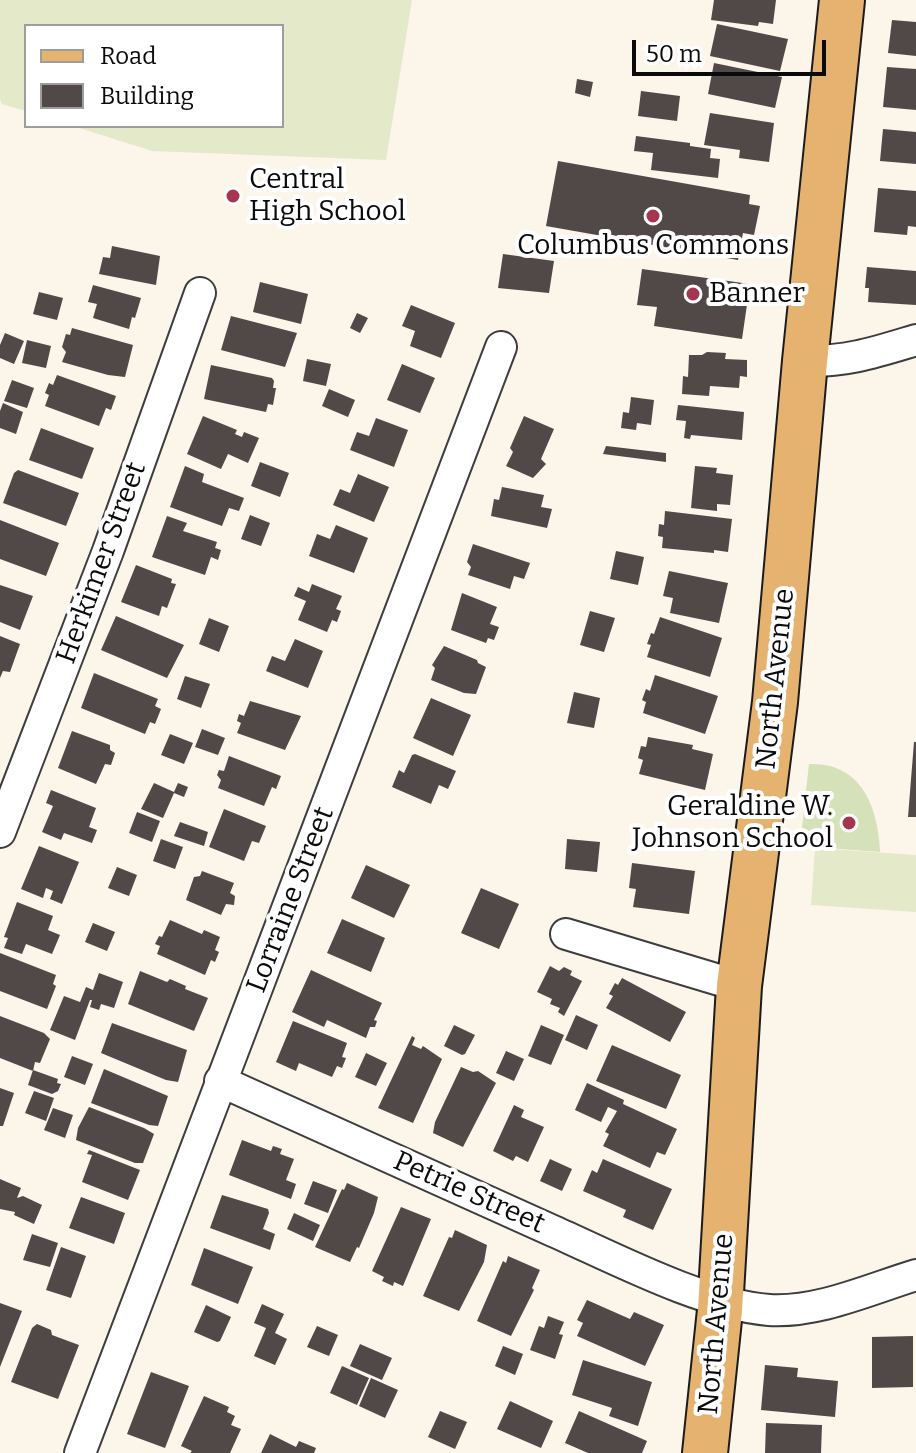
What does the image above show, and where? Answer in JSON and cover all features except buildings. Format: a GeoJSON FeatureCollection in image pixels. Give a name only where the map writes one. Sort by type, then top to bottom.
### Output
{"type":"FeatureCollection","features":[{"type":"Feature","properties":{"kind":"main road","name":"North Avenue"},"geometry":{"type":"LineString","coordinates":[[705,1453],[721,1300],[739,986],[775,702],[805,361],[842,0]]}},
{"type":"Feature","properties":{"kind":"street","name":"Herkimer Street"},"geometry":{"type":"LineString","coordinates":[[0,832],[108,551],[200,293]]}},
{"type":"Feature","properties":{"kind":"street"},"geometry":{"type":"LineString","coordinates":[[805,361],[855,359],[916,340]]}},
{"type":"Feature","properties":{"kind":"street","name":"Lorraine Street"},"geometry":{"type":"LineString","coordinates":[[80,1453],[220,1081],[350,751],[501,347]]}},
{"type":"Feature","properties":{"kind":"street"},"geometry":{"type":"LineString","coordinates":[[566,934],[739,986]]}},
{"type":"Feature","properties":{"kind":"street","name":"Petrie Street"},"geometry":{"type":"LineString","coordinates":[[220,1081],[646,1273],[721,1300],[766,1310],[785,1310],[833,1301],[916,1275]]}},
{"type":"Feature","properties":{"kind":"green space"},"geometry":{"type":"Polygon","coordinates":[[[0,0],[412,0],[386,160],[152,151],[79,128],[284,128],[284,24],[24,24],[24,110],[2,104],[0,0]]]}},
{"type":"Feature","properties":{"kind":"green space"},"geometry":{"type":"Polygon","coordinates":[[[809,764],[827,765],[842,771],[864,791],[876,819],[880,852],[800,846],[809,764]]]}},
{"type":"Feature","properties":{"kind":"green space"},"geometry":{"type":"Polygon","coordinates":[[[815,848],[916,855],[916,912],[811,905],[815,848]]]}},
{"type":"Feature","properties":{"kind":"place","name":"Central High School"},"geometry":{"type":"Point","coordinates":[233,196]}},
{"type":"Feature","properties":{"kind":"place","name":"Columbus Commons"},"geometry":{"type":"Point","coordinates":[653,216]}},
{"type":"Feature","properties":{"kind":"place","name":"Banner"},"geometry":{"type":"Point","coordinates":[693,294]}},
{"type":"Feature","properties":{"kind":"place","name":"Geraldine W. Johnson School"},"geometry":{"type":"Point","coordinates":[849,823]}}]}
